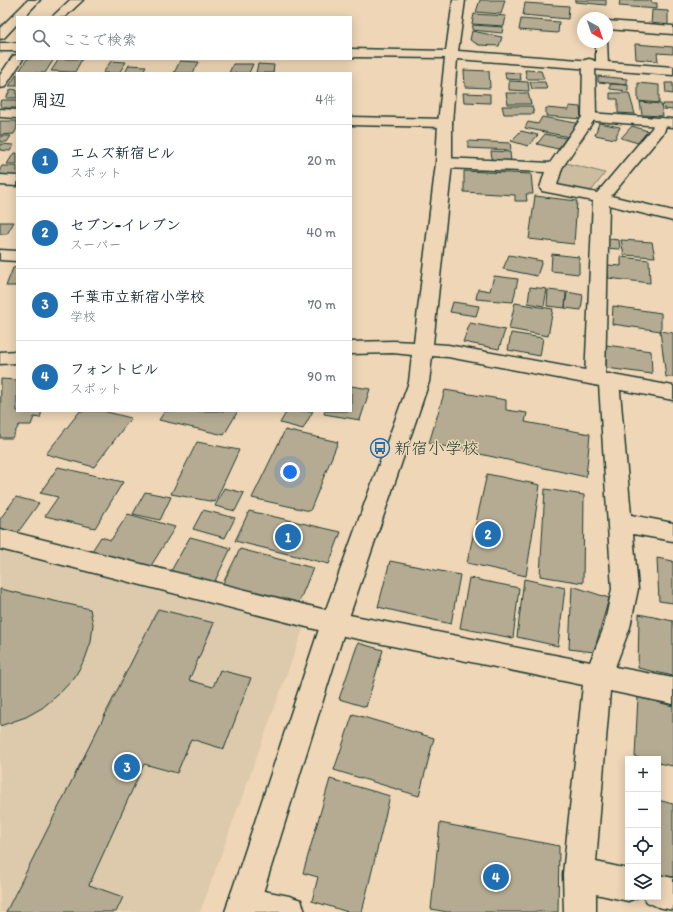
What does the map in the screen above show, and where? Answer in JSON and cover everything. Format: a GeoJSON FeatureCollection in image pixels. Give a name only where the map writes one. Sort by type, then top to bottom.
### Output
{"type":"FeatureCollection","features":[{"type":"Feature","properties":{"kind":"street"},"geometry":{"type":"LineString","coordinates":[[59,16],[77,0]]}},
{"type":"Feature","properties":{"kind":"street"},"geometry":{"type":"LineString","coordinates":[[290,912],[242,907],[334,623],[419,382],[444,163],[445,122],[459,0]]}},
{"type":"Feature","properties":{"kind":"street"},"geometry":{"type":"LineString","coordinates":[[18,16],[33,1]]}},
{"type":"Feature","properties":{"kind":"street"},"geometry":{"type":"LineString","coordinates":[[0,35],[16,19]]}},
{"type":"Feature","properties":{"kind":"street"},"geometry":{"type":"LineString","coordinates":[[613,25],[673,30]]}},
{"type":"Feature","properties":{"kind":"street"},"geometry":{"type":"LineString","coordinates":[[0,46],[16,47]]}},
{"type":"Feature","properties":{"kind":"street"},"geometry":{"type":"LineString","coordinates":[[600,48],[595,64],[589,117],[554,168],[548,188],[601,198],[673,216]]}},
{"type":"Feature","properties":{"kind":"street"},"geometry":{"type":"LineString","coordinates":[[352,53],[452,55],[595,64],[673,71]]}},
{"type":"Feature","properties":{"kind":"street"},"geometry":{"type":"LineString","coordinates":[[0,84],[16,60]]}},
{"type":"Feature","properties":{"kind":"street"},"geometry":{"type":"LineString","coordinates":[[0,113],[16,114]]}},
{"type":"Feature","properties":{"kind":"street"},"geometry":{"type":"LineString","coordinates":[[589,117],[667,122]]}},
{"type":"Feature","properties":{"kind":"street"},"geometry":{"type":"LineString","coordinates":[[352,121],[445,122]]}},
{"type":"Feature","properties":{"kind":"street"},"geometry":{"type":"LineString","coordinates":[[580,912],[579,874],[598,676],[617,627],[625,589],[619,522],[602,380],[601,198],[659,129],[667,122]]}},
{"type":"Feature","properties":{"kind":"street"},"geometry":{"type":"LineString","coordinates":[[444,163],[554,168]]}},
{"type":"Feature","properties":{"kind":"street"},"geometry":{"type":"LineString","coordinates":[[0,180],[16,181]]}},
{"type":"Feature","properties":{"kind":"street"},"geometry":{"type":"LineString","coordinates":[[0,255],[16,256]]}},
{"type":"Feature","properties":{"kind":"street"},"geometry":{"type":"LineString","coordinates":[[352,348],[393,347],[448,351],[673,393]]}},
{"type":"Feature","properties":{"kind":"street"},"geometry":{"type":"LineString","coordinates":[[0,358],[16,357]]}},
{"type":"Feature","properties":{"kind":"street"},"geometry":{"type":"LineString","coordinates":[[619,522],[673,532]]}},
{"type":"Feature","properties":{"kind":"street"},"geometry":{"type":"LineString","coordinates":[[0,539],[334,623],[673,691]]}},
{"type":"Feature","properties":{"kind":"street"},"geometry":{"type":"LineString","coordinates":[[579,874],[625,884]]}},
{"type":"Feature","properties":{"kind":"street"},"geometry":{"type":"LineString","coordinates":[[661,892],[673,894]]}},
{"type":"Feature","properties":{"kind":"shaded area"},"geometry":{"type":"Polygon","coordinates":[[[566,163],[605,173],[592,190],[582,191],[568,189],[556,181],[566,163]]]}},
{"type":"Feature","properties":{"kind":"shaded area"},"geometry":{"type":"Polygon","coordinates":[[[0,546],[306,621],[200,912],[0,912],[0,546]]]}},
{"type":"Feature","properties":{"kind":"building"},"geometry":{"type":"Polygon","coordinates":[[[480,0],[505,0],[501,14],[476,12],[480,0]]]}},
{"type":"Feature","properties":{"kind":"building"},"geometry":{"type":"Polygon","coordinates":[[[575,0],[606,0],[606,5],[575,2],[575,0]]]}},
{"type":"Feature","properties":{"kind":"building"},"geometry":{"type":"Polygon","coordinates":[[[620,0],[651,0],[652,3],[657,3],[657,9],[619,6],[620,0]]]}},
{"type":"Feature","properties":{"kind":"building"},"geometry":{"type":"Polygon","coordinates":[[[525,3],[569,6],[568,19],[523,15],[525,3]]]}},
{"type":"Feature","properties":{"kind":"building"},"geometry":{"type":"Polygon","coordinates":[[[652,10],[668,11],[668,28],[651,26],[652,10]]]}},
{"type":"Feature","properties":{"kind":"building"},"geometry":{"type":"Polygon","coordinates":[[[474,14],[506,16],[504,26],[472,24],[474,14]]]}},
{"type":"Feature","properties":{"kind":"building"},"geometry":{"type":"Polygon","coordinates":[[[521,19],[559,22],[558,33],[519,30],[521,19]]]}},
{"type":"Feature","properties":{"kind":"building"},"geometry":{"type":"Polygon","coordinates":[[[473,25],[503,27],[502,33],[472,30],[473,25]]]}},
{"type":"Feature","properties":{"kind":"building"},"geometry":{"type":"Polygon","coordinates":[[[472,31],[502,37],[499,46],[479,45],[470,40],[472,31]]]}},
{"type":"Feature","properties":{"kind":"building"},"geometry":{"type":"Polygon","coordinates":[[[635,44],[673,47],[673,54],[657,53],[658,61],[636,59],[635,44]]]}},
{"type":"Feature","properties":{"kind":"building"},"geometry":{"type":"Polygon","coordinates":[[[26,60],[53,60],[46,72],[19,72],[26,60]]]}},
{"type":"Feature","properties":{"kind":"building"},"geometry":{"type":"Polygon","coordinates":[[[58,60],[81,60],[75,72],[51,71],[58,60]]]}},
{"type":"Feature","properties":{"kind":"building"},"geometry":{"type":"Polygon","coordinates":[[[111,61],[126,62],[120,72],[104,72],[111,61]]]}},
{"type":"Feature","properties":{"kind":"building"},"geometry":{"type":"Polygon","coordinates":[[[180,61],[199,62],[194,72],[174,72],[180,61]]]}},
{"type":"Feature","properties":{"kind":"building"},"geometry":{"type":"Polygon","coordinates":[[[233,64],[253,64],[249,72],[229,72],[233,64]]]}},
{"type":"Feature","properties":{"kind":"building"},"geometry":{"type":"Polygon","coordinates":[[[258,64],[274,65],[273,72],[256,72],[258,64]]]}},
{"type":"Feature","properties":{"kind":"building"},"geometry":{"type":"Polygon","coordinates":[[[129,65],[146,66],[143,72],[126,72],[129,65]]]}},
{"type":"Feature","properties":{"kind":"building"},"geometry":{"type":"Polygon","coordinates":[[[464,70],[489,71],[490,88],[465,87],[464,70]]]}},
{"type":"Feature","properties":{"kind":"building"},"geometry":{"type":"Polygon","coordinates":[[[525,70],[541,71],[544,79],[527,79],[525,70]]]}},
{"type":"Feature","properties":{"kind":"building"},"geometry":{"type":"Polygon","coordinates":[[[505,72],[520,73],[521,80],[506,79],[505,72]]]}},
{"type":"Feature","properties":{"kind":"building"},"geometry":{"type":"Polygon","coordinates":[[[16,76],[16,86],[9,86],[16,76]]]}},
{"type":"Feature","properties":{"kind":"building"},"geometry":{"type":"Polygon","coordinates":[[[598,76],[627,79],[627,85],[598,82],[598,76]]]}},
{"type":"Feature","properties":{"kind":"building"},"geometry":{"type":"Polygon","coordinates":[[[509,81],[528,82],[529,91],[509,90],[509,81]]]}},
{"type":"Feature","properties":{"kind":"building"},"geometry":{"type":"Polygon","coordinates":[[[530,82],[545,82],[547,89],[532,89],[530,82]]]}},
{"type":"Feature","properties":{"kind":"building"},"geometry":{"type":"Polygon","coordinates":[[[638,83],[659,85],[659,103],[638,101],[638,83]]]}},
{"type":"Feature","properties":{"kind":"building"},"geometry":{"type":"Polygon","coordinates":[[[665,83],[673,83],[673,94],[666,93],[665,83]]]}},
{"type":"Feature","properties":{"kind":"building"},"geometry":{"type":"Polygon","coordinates":[[[610,84],[628,85],[628,91],[610,89],[610,84]]]}},
{"type":"Feature","properties":{"kind":"building"},"geometry":{"type":"Polygon","coordinates":[[[11,89],[16,90],[16,98],[6,98],[11,89]]]}},
{"type":"Feature","properties":{"kind":"building"},"geometry":{"type":"Polygon","coordinates":[[[463,93],[490,94],[490,103],[464,102],[463,93]]]}},
{"type":"Feature","properties":{"kind":"building"},"geometry":{"type":"Polygon","coordinates":[[[506,93],[528,93],[531,104],[508,104],[506,93]]]}},
{"type":"Feature","properties":{"kind":"building"},"geometry":{"type":"Polygon","coordinates":[[[610,93],[629,93],[635,114],[618,113],[618,99],[610,99],[610,93]]]}},
{"type":"Feature","properties":{"kind":"building"},"geometry":{"type":"Polygon","coordinates":[[[2,100],[16,100],[16,108],[4,108],[0,105],[2,100]]]}},
{"type":"Feature","properties":{"kind":"building"},"geometry":{"type":"Polygon","coordinates":[[[640,102],[661,104],[663,116],[642,115],[640,102]]]}},
{"type":"Feature","properties":{"kind":"building"},"geometry":{"type":"Polygon","coordinates":[[[663,104],[673,104],[673,110],[664,109],[663,104]]]}},
{"type":"Feature","properties":{"kind":"building"},"geometry":{"type":"Polygon","coordinates":[[[502,106],[532,106],[534,114],[504,114],[502,106]]]}},
{"type":"Feature","properties":{"kind":"building"},"geometry":{"type":"Polygon","coordinates":[[[569,106],[580,107],[581,119],[546,116],[546,108],[569,110],[569,106]]]}},
{"type":"Feature","properties":{"kind":"building"},"geometry":{"type":"Polygon","coordinates":[[[542,117],[576,123],[569,137],[525,128],[528,122],[538,124],[542,117]]]}},
{"type":"Feature","properties":{"kind":"building"},"geometry":{"type":"Polygon","coordinates":[[[0,121],[16,121],[16,130],[14,134],[0,135],[0,121]]]}},
{"type":"Feature","properties":{"kind":"building"},"geometry":{"type":"Polygon","coordinates":[[[599,123],[620,127],[615,139],[595,135],[599,123]]]}},
{"type":"Feature","properties":{"kind":"building"},"geometry":{"type":"Polygon","coordinates":[[[632,126],[648,131],[638,143],[621,138],[632,126]]]}},
{"type":"Feature","properties":{"kind":"building"},"geometry":{"type":"Polygon","coordinates":[[[521,131],[538,135],[528,146],[511,141],[521,131]]]}},
{"type":"Feature","properties":{"kind":"building"},"geometry":{"type":"Polygon","coordinates":[[[545,134],[566,138],[558,149],[537,144],[545,134]]]}},
{"type":"Feature","properties":{"kind":"building"},"geometry":{"type":"Polygon","coordinates":[[[0,136],[11,136],[7,142],[0,142],[0,136]]]}},
{"type":"Feature","properties":{"kind":"building"},"geometry":{"type":"Polygon","coordinates":[[[468,141],[510,143],[511,150],[468,148],[468,141]]]}},
{"type":"Feature","properties":{"kind":"building"},"geometry":{"type":"Polygon","coordinates":[[[0,144],[14,145],[10,151],[0,150],[0,144]]]}},
{"type":"Feature","properties":{"kind":"building"},"geometry":{"type":"Polygon","coordinates":[[[491,151],[510,152],[511,162],[492,161],[491,151]]]}},
{"type":"Feature","properties":{"kind":"building"},"geometry":{"type":"Polygon","coordinates":[[[14,153],[16,153],[16,164],[7,164],[14,153]]]}},
{"type":"Feature","properties":{"kind":"building"},"geometry":{"type":"Polygon","coordinates":[[[2,166],[16,166],[16,179],[0,179],[0,169],[2,166]]]}},
{"type":"Feature","properties":{"kind":"building"},"geometry":{"type":"Polygon","coordinates":[[[464,171],[531,174],[533,194],[526,194],[527,201],[515,201],[515,195],[464,192],[464,171]]]}},
{"type":"Feature","properties":{"kind":"building"},"geometry":{"type":"Polygon","coordinates":[[[535,196],[577,201],[574,244],[529,239],[535,196]]]}},
{"type":"Feature","properties":{"kind":"building"},"geometry":{"type":"Polygon","coordinates":[[[0,222],[14,222],[7,234],[0,234],[0,222]]]}},
{"type":"Feature","properties":{"kind":"building"},"geometry":{"type":"Polygon","coordinates":[[[600,238],[619,240],[620,249],[601,248],[600,238]]]}},
{"type":"Feature","properties":{"kind":"building"},"geometry":{"type":"Polygon","coordinates":[[[621,240],[652,242],[655,257],[624,255],[621,240]]]}},
{"type":"Feature","properties":{"kind":"building"},"geometry":{"type":"Polygon","coordinates":[[[552,254],[579,257],[579,274],[551,271],[552,254]]]}},
{"type":"Feature","properties":{"kind":"building"},"geometry":{"type":"Polygon","coordinates":[[[509,255],[542,261],[537,276],[503,269],[509,255]]]}},
{"type":"Feature","properties":{"kind":"building"},"geometry":{"type":"Polygon","coordinates":[[[621,257],[649,260],[650,283],[608,278],[608,265],[621,266],[621,257]]]}},
{"type":"Feature","properties":{"kind":"building"},"geometry":{"type":"Polygon","coordinates":[[[16,267],[16,286],[6,286],[13,268],[16,267]]]}},
{"type":"Feature","properties":{"kind":"building"},"geometry":{"type":"Polygon","coordinates":[[[494,276],[518,279],[513,302],[476,299],[478,289],[490,291],[494,276]]]}},
{"type":"Feature","properties":{"kind":"building"},"geometry":{"type":"Polygon","coordinates":[[[530,287],[547,289],[544,306],[528,303],[530,287]]]}},
{"type":"Feature","properties":{"kind":"building"},"geometry":{"type":"Polygon","coordinates":[[[548,290],[566,292],[565,308],[547,306],[548,290]]]}},
{"type":"Feature","properties":{"kind":"building"},"geometry":{"type":"Polygon","coordinates":[[[567,292],[583,295],[581,310],[565,308],[567,292]]]}},
{"type":"Feature","properties":{"kind":"building"},"geometry":{"type":"Polygon","coordinates":[[[453,302],[479,306],[476,316],[450,312],[453,302]]]}},
{"type":"Feature","properties":{"kind":"building"},"geometry":{"type":"Polygon","coordinates":[[[515,303],[553,309],[548,336],[509,329],[515,303]]]}},
{"type":"Feature","properties":{"kind":"building"},"geometry":{"type":"Polygon","coordinates":[[[613,306],[661,313],[661,331],[612,324],[613,306]]]}},
{"type":"Feature","properties":{"kind":"building"},"geometry":{"type":"Polygon","coordinates":[[[470,323],[505,330],[499,349],[463,342],[470,323]]]}},
{"type":"Feature","properties":{"kind":"building"},"geometry":{"type":"Polygon","coordinates":[[[660,331],[673,333],[673,377],[666,377],[660,331]]]}},
{"type":"Feature","properties":{"kind":"building"},"geometry":{"type":"Polygon","coordinates":[[[511,333],[543,338],[540,356],[508,350],[511,333]]]}},
{"type":"Feature","properties":{"kind":"building"},"geometry":{"type":"Polygon","coordinates":[[[606,345],[651,351],[652,374],[606,368],[606,345]]]}},
{"type":"Feature","properties":{"kind":"building"},"geometry":{"type":"Polygon","coordinates":[[[1,379],[16,380],[16,412],[42,412],[40,418],[34,417],[31,425],[19,425],[12,438],[0,438],[1,379]]]}},
{"type":"Feature","properties":{"kind":"building"},"geometry":{"type":"Polygon","coordinates":[[[352,386],[370,389],[360,420],[324,414],[325,412],[352,412],[352,386]]]}},
{"type":"Feature","properties":{"kind":"building"},"geometry":{"type":"Polygon","coordinates":[[[445,390],[506,400],[506,410],[527,413],[525,422],[590,434],[586,477],[429,443],[445,390]]]}},
{"type":"Feature","properties":{"kind":"building"},"geometry":{"type":"Polygon","coordinates":[[[79,412],[107,412],[131,418],[94,467],[46,454],[79,412]]]}},
{"type":"Feature","properties":{"kind":"building"},"geometry":{"type":"Polygon","coordinates":[[[164,412],[237,412],[224,435],[159,420],[164,412]]]}},
{"type":"Feature","properties":{"kind":"building"},"geometry":{"type":"Polygon","coordinates":[[[286,412],[312,412],[303,429],[280,423],[286,412]]]}},
{"type":"Feature","properties":{"kind":"building"},"geometry":{"type":"Polygon","coordinates":[[[285,430],[338,442],[310,511],[252,498],[285,430]]]}},
{"type":"Feature","properties":{"kind":"building"},"geometry":{"type":"Polygon","coordinates":[[[197,442],[239,450],[215,502],[171,494],[197,442]]]}},
{"type":"Feature","properties":{"kind":"building"},"geometry":{"type":"Polygon","coordinates":[[[58,467],[123,482],[95,528],[45,516],[58,497],[40,493],[58,467]]]}},
{"type":"Feature","properties":{"kind":"building"},"geometry":{"type":"Polygon","coordinates":[[[487,474],[540,485],[526,576],[467,563],[487,474]]]}},
{"type":"Feature","properties":{"kind":"building"},"geometry":{"type":"Polygon","coordinates":[[[224,488],[244,493],[235,511],[215,506],[224,488]]]}},
{"type":"Feature","properties":{"kind":"building"},"geometry":{"type":"Polygon","coordinates":[[[545,489],[584,495],[583,583],[540,576],[545,489]]]}},
{"type":"Feature","properties":{"kind":"building"},"geometry":{"type":"Polygon","coordinates":[[[145,492],[171,497],[160,520],[133,514],[145,492]]]}},
{"type":"Feature","properties":{"kind":"building"},"geometry":{"type":"Polygon","coordinates":[[[16,497],[39,503],[16,535],[0,531],[0,519],[16,497]]]}},
{"type":"Feature","properties":{"kind":"building"},"geometry":{"type":"Polygon","coordinates":[[[203,510],[235,518],[225,538],[193,529],[203,510]]]}},
{"type":"Feature","properties":{"kind":"building"},"geometry":{"type":"Polygon","coordinates":[[[249,511],[341,532],[329,564],[235,541],[249,511]]]}},
{"type":"Feature","properties":{"kind":"building"},"geometry":{"type":"Polygon","coordinates":[[[128,514],[175,527],[146,574],[88,557],[101,537],[111,540],[128,514]]]}},
{"type":"Feature","properties":{"kind":"building"},"geometry":{"type":"Polygon","coordinates":[[[190,537],[231,548],[214,583],[171,571],[190,537]]]}},
{"type":"Feature","properties":{"kind":"building"},"geometry":{"type":"Polygon","coordinates":[[[240,549],[313,568],[297,607],[221,587],[240,549]]]}},
{"type":"Feature","properties":{"kind":"building"},"geometry":{"type":"Polygon","coordinates":[[[657,558],[673,561],[673,603],[659,601],[657,558]]]}},
{"type":"Feature","properties":{"kind":"building"},"geometry":{"type":"Polygon","coordinates":[[[390,561],[460,575],[451,624],[378,607],[390,561]]]}},
{"type":"Feature","properties":{"kind":"building"},"geometry":{"type":"Polygon","coordinates":[[[469,578],[519,588],[513,638],[460,628],[469,578]]]}},
{"type":"Feature","properties":{"kind":"building"},"geometry":{"type":"Polygon","coordinates":[[[524,579],[565,588],[558,646],[517,637],[524,579]]]}},
{"type":"Feature","properties":{"kind":"building"},"geometry":{"type":"Polygon","coordinates":[[[572,586],[609,598],[594,652],[569,649],[572,586]]]}},
{"type":"Feature","properties":{"kind":"building"},"geometry":{"type":"Polygon","coordinates":[[[0,589],[90,609],[93,624],[91,642],[85,659],[74,678],[59,694],[42,708],[26,717],[0,726],[0,589]]]}},
{"type":"Feature","properties":{"kind":"building"},"geometry":{"type":"Polygon","coordinates":[[[158,609],[214,623],[189,680],[213,687],[220,670],[251,678],[224,749],[191,739],[177,773],[144,764],[89,885],[123,897],[116,912],[6,912],[158,609]]]}},
{"type":"Feature","properties":{"kind":"building"},"geometry":{"type":"Polygon","coordinates":[[[639,614],[673,621],[673,676],[638,668],[639,614]]]}},
{"type":"Feature","properties":{"kind":"building"},"geometry":{"type":"Polygon","coordinates":[[[358,643],[383,650],[366,707],[339,699],[358,643]]]}},
{"type":"Feature","properties":{"kind":"building"},"geometry":{"type":"Polygon","coordinates":[[[638,697],[673,706],[673,766],[661,764],[661,756],[635,756],[638,697]]]}},
{"type":"Feature","properties":{"kind":"building"},"geometry":{"type":"Polygon","coordinates":[[[353,714],[434,738],[419,796],[334,770],[353,714]]]}},
{"type":"Feature","properties":{"kind":"building"},"geometry":{"type":"Polygon","coordinates":[[[330,779],[390,796],[362,912],[348,912],[312,901],[318,877],[303,873],[330,779]]]}},
{"type":"Feature","properties":{"kind":"building"},"geometry":{"type":"Polygon","coordinates":[[[661,801],[673,804],[673,885],[661,881],[661,801]]]}},
{"type":"Feature","properties":{"kind":"building"},"geometry":{"type":"Polygon","coordinates":[[[440,823],[559,846],[558,912],[447,912],[431,909],[440,823]]]}},
{"type":"Feature","properties":{"kind":"place","name":"新宿小学校"},"geometry":{"type":"Point","coordinates":[380,448]}},
{"type":"Feature","properties":{"kind":"place","name":"セブン-イレブン"},"geometry":{"type":"Point","coordinates":[488,534]}},
{"type":"Feature","properties":{"kind":"place","name":"エムズ新宿ビル"},"geometry":{"type":"Point","coordinates":[288,537]}},
{"type":"Feature","properties":{"kind":"place","name":"千葉市立新宿小学校"},"geometry":{"type":"Point","coordinates":[127,767]}},
{"type":"Feature","properties":{"kind":"place","name":"フォントビル"},"geometry":{"type":"Point","coordinates":[496,877]}}]}
